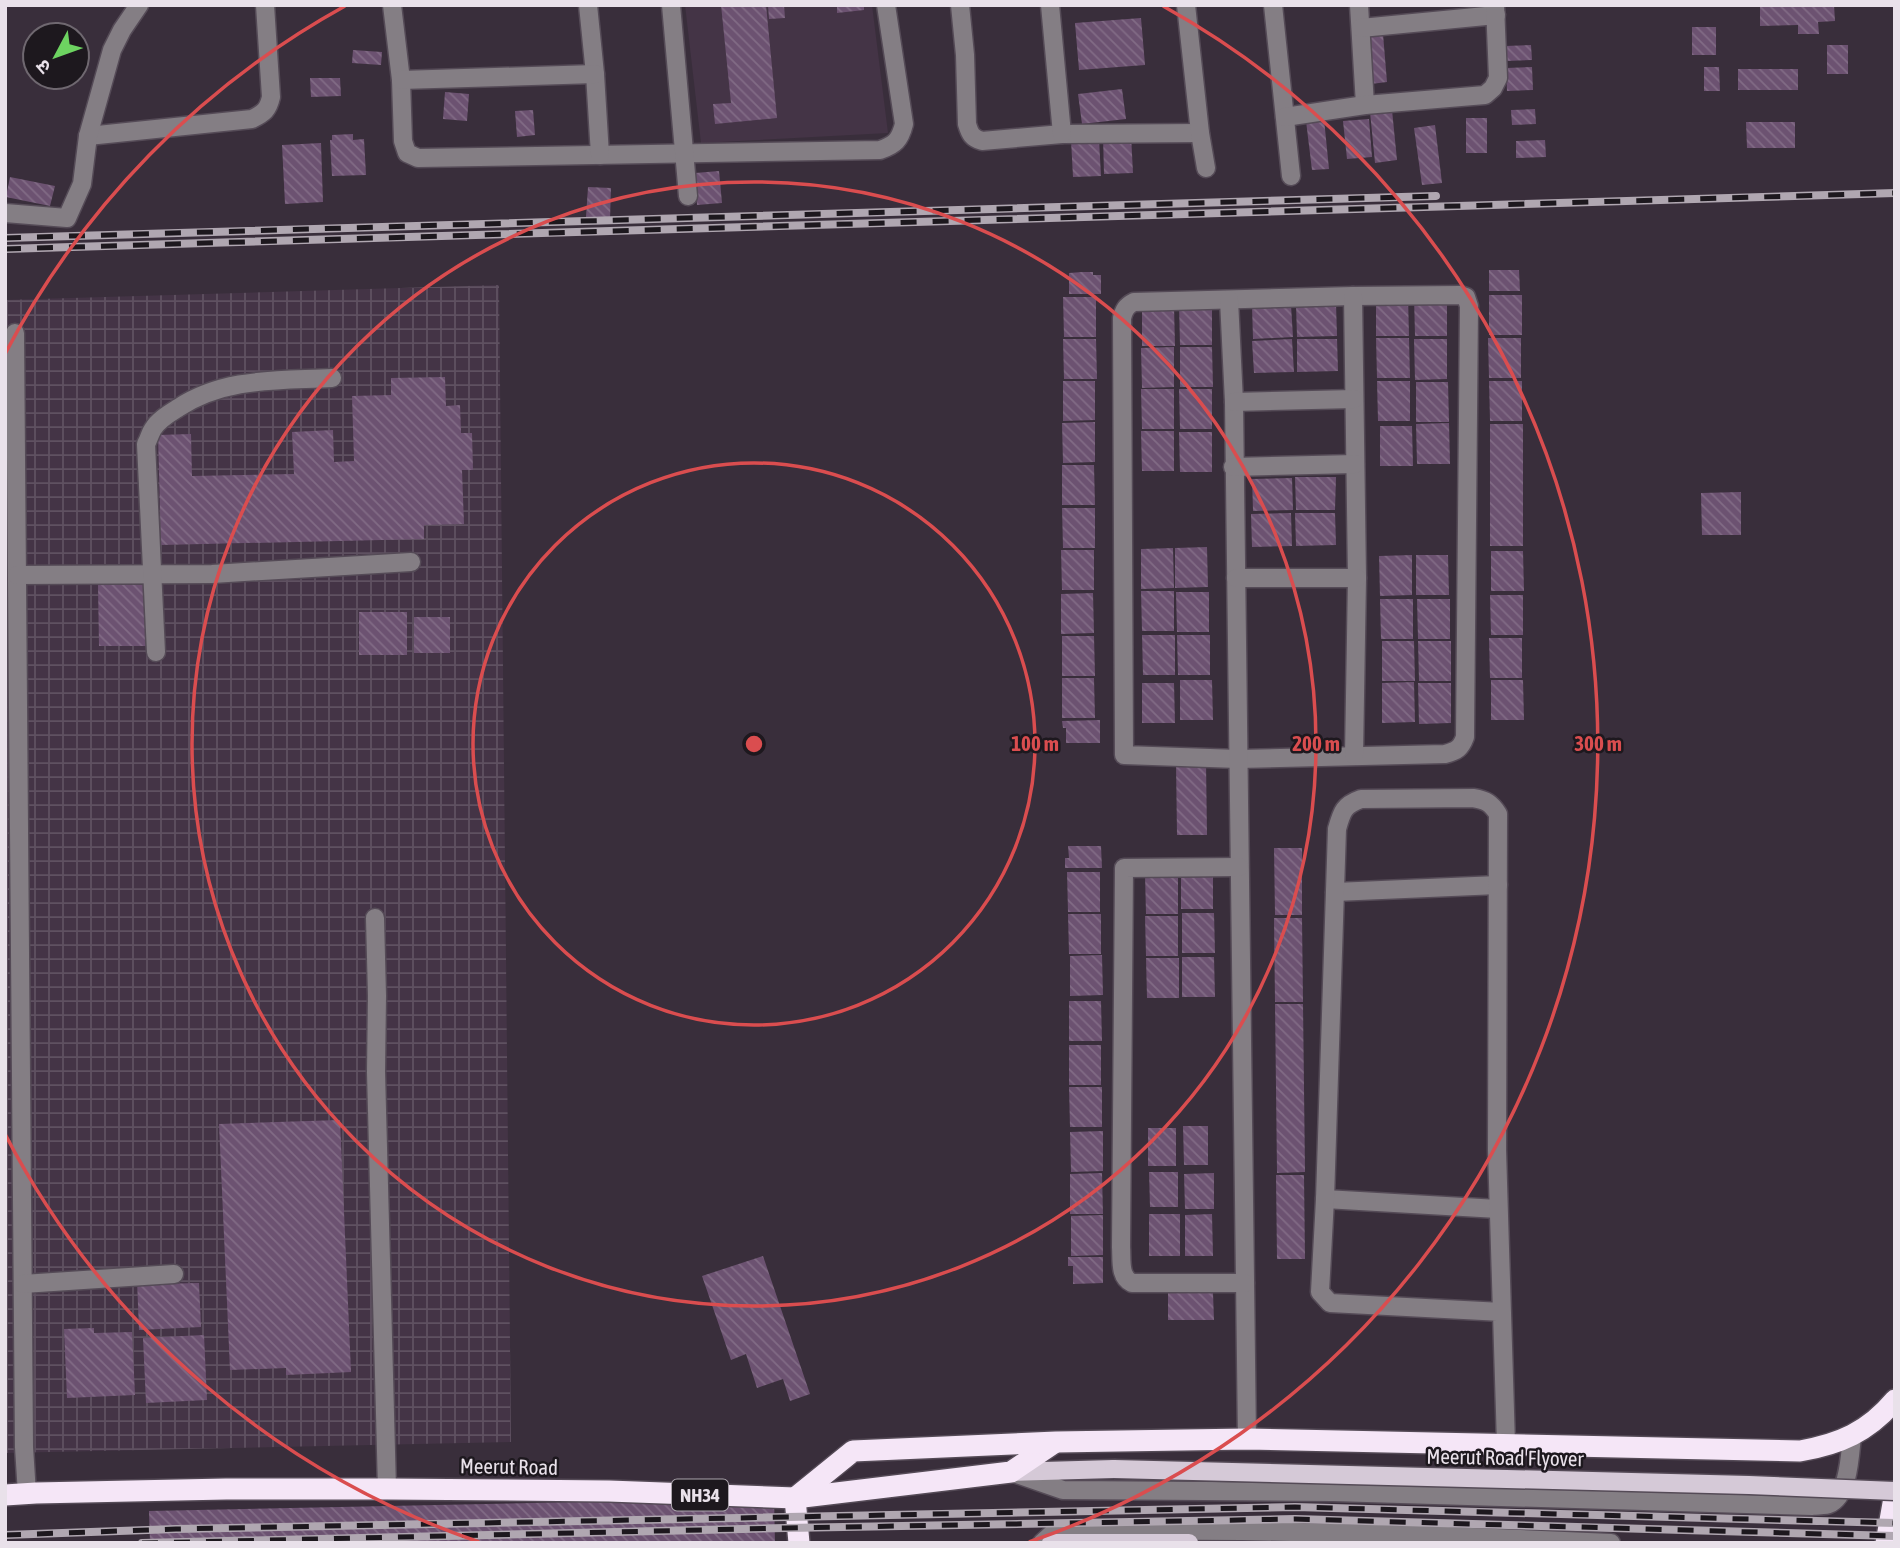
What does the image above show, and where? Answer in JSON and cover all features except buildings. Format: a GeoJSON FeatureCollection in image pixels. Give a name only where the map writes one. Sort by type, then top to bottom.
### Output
{"type":"FeatureCollection","features":[{"type":"Feature","properties":{"kind":"highway"},"geometry":{"type":"LineString","coordinates":[[799,1543],[795,1498],[853,1451],[1056,1442],[1247,1439],[1800,1451],[1839,1442],[1852,1436],[1877,1419],[1895,1400]]}},
{"type":"Feature","properties":{"kind":"highway"},"geometry":{"type":"LineString","coordinates":[[1011,1472],[1056,1442]]}},
{"type":"Feature","properties":{"kind":"highway","name":"Meerut Road"},"geometry":{"type":"LineString","coordinates":[[5,1495],[226,1489],[387,1489],[609,1491],[795,1498],[1011,1472]]}},
{"type":"Feature","properties":{"kind":"highway"},"geometry":{"type":"LineString","coordinates":[[1886,1543],[1895,1492]]}},
{"type":"Feature","properties":{"kind":"main road","name":"Meerut Road Flyover"},"geometry":{"type":"LineString","coordinates":[[1011,1472],[1114,1469],[1749,1485],[1895,1492]]}},
{"type":"Feature","properties":{"kind":"main road"},"geometry":{"type":"LineString","coordinates":[[1051,1543],[1189,1543]]}},
{"type":"Feature","properties":{"kind":"street"},"geometry":{"type":"LineString","coordinates":[[5,213],[67,218],[82,184],[88,136],[113,50],[122,30],[139,5]]}},
{"type":"Feature","properties":{"kind":"street"},"geometry":{"type":"LineString","coordinates":[[88,136],[252,119],[261,115],[268,109],[271,97],[265,5]]}},
{"type":"Feature","properties":{"kind":"street"},"geometry":{"type":"LineString","coordinates":[[393,5],[401,80],[403,141],[407,153],[418,159],[880,150],[893,146],[900,138],[904,124],[886,5]]}},
{"type":"Feature","properties":{"kind":"street"},"geometry":{"type":"LineString","coordinates":[[588,5],[600,155]]}},
{"type":"Feature","properties":{"kind":"street"},"geometry":{"type":"LineString","coordinates":[[671,5],[688,196]]}},
{"type":"Feature","properties":{"kind":"street"},"geometry":{"type":"LineString","coordinates":[[960,5],[967,124],[974,138],[982,141],[1062,134],[1200,133]]}},
{"type":"Feature","properties":{"kind":"street"},"geometry":{"type":"LineString","coordinates":[[1050,5],[1062,134]]}},
{"type":"Feature","properties":{"kind":"street"},"geometry":{"type":"LineString","coordinates":[[1186,5],[1206,167]]}},
{"type":"Feature","properties":{"kind":"street"},"geometry":{"type":"LineString","coordinates":[[1273,5],[1291,176]]}},
{"type":"Feature","properties":{"kind":"street"},"geometry":{"type":"LineString","coordinates":[[1359,5],[1366,105]]}},
{"type":"Feature","properties":{"kind":"street"},"geometry":{"type":"LineString","coordinates":[[1285,117],[1366,105],[1485,95],[1493,88],[1498,78],[1495,10],[1361,28]]}},
{"type":"Feature","properties":{"kind":"street"},"geometry":{"type":"LineString","coordinates":[[401,80],[595,74]]}},
{"type":"Feature","properties":{"kind":"street"},"geometry":{"type":"LineString","coordinates":[[1353,296],[1357,578],[1354,755]]}},
{"type":"Feature","properties":{"kind":"street"},"geometry":{"type":"LineString","coordinates":[[1353,296],[1466,297],[1469,306],[1465,737],[1456,752],[1238,759],[1124,755],[1122,318],[1124,310],[1134,302],[1229,300],[1353,296]]}},
{"type":"Feature","properties":{"kind":"street"},"geometry":{"type":"LineString","coordinates":[[1229,300],[1234,402],[1247,1439]]}},
{"type":"Feature","properties":{"kind":"street"},"geometry":{"type":"LineString","coordinates":[[15,333],[24,1447],[27,1494]]}},
{"type":"Feature","properties":{"kind":"street"},"geometry":{"type":"LineString","coordinates":[[156,652],[146,444],[154,426],[187,402],[235,384],[332,378]]}},
{"type":"Feature","properties":{"kind":"street"},"geometry":{"type":"LineString","coordinates":[[1234,402],[1354,399]]}},
{"type":"Feature","properties":{"kind":"street"},"geometry":{"type":"LineString","coordinates":[[1233,467],[1355,464]]}},
{"type":"Feature","properties":{"kind":"street"},"geometry":{"type":"LineString","coordinates":[[17,575],[212,574],[411,562]]}},
{"type":"Feature","properties":{"kind":"street"},"geometry":{"type":"LineString","coordinates":[[1236,578],[1357,578]]}},
{"type":"Feature","properties":{"kind":"street"},"geometry":{"type":"LineString","coordinates":[[1502,1312],[1330,1303],[1320,1292],[1337,829],[1341,814],[1349,803],[1362,799],[1473,798],[1485,800],[1498,814],[1498,1209],[1502,1312],[1506,1444]]}},
{"type":"Feature","properties":{"kind":"street"},"geometry":{"type":"LineString","coordinates":[[1239,867],[1124,868],[1121,1247],[1124,1276],[1128,1282],[1245,1283]]}},
{"type":"Feature","properties":{"kind":"street"},"geometry":{"type":"LineString","coordinates":[[1335,891],[1498,886]]}},
{"type":"Feature","properties":{"kind":"street"},"geometry":{"type":"LineString","coordinates":[[375,918],[376,1072],[387,1489]]}},
{"type":"Feature","properties":{"kind":"street"},"geometry":{"type":"LineString","coordinates":[[1325,1199],[1498,1209]]}},
{"type":"Feature","properties":{"kind":"street"},"geometry":{"type":"LineString","coordinates":[[23,1284],[174,1274]]}},
{"type":"Feature","properties":{"kind":"street"},"geometry":{"type":"LineString","coordinates":[[1011,1472],[1063,1490],[1333,1492],[1812,1506],[1830,1504],[1839,1496],[1847,1475],[1852,1436]]}},
{"type":"Feature","properties":{"kind":"street"},"geometry":{"type":"LineString","coordinates":[[5,1448],[24,1447]]}},
{"type":"Feature","properties":{"kind":"street"},"geometry":{"type":"LineString","coordinates":[[1042,1543],[1061,1530],[1312,1533],[1611,1543]]}},
{"type":"Feature","properties":{"kind":"shaded area"},"geometry":{"type":"Polygon","coordinates":[[[685,5],[872,5],[888,133],[701,143],[685,5]]]}},
{"type":"Feature","properties":{"kind":"shaded area"},"geometry":{"type":"Polygon","coordinates":[[[499,285],[511,1442],[5,1453],[5,300],[499,285]]]}},
{"type":"Feature","properties":{"kind":"railway"},"geometry":{"type":"LineString","coordinates":[[5,249],[1895,193]]}},
{"type":"Feature","properties":{"kind":"railway"},"geometry":{"type":"LineString","coordinates":[[5,238],[1436,196]]}},
{"type":"Feature","properties":{"kind":"railway"},"geometry":{"type":"LineString","coordinates":[[5,1535],[176,1529],[1295,1507],[1895,1523]]}},
{"type":"Feature","properties":{"kind":"railway"},"geometry":{"type":"LineString","coordinates":[[142,1543],[1295,1519],[1895,1536]]}}]}
